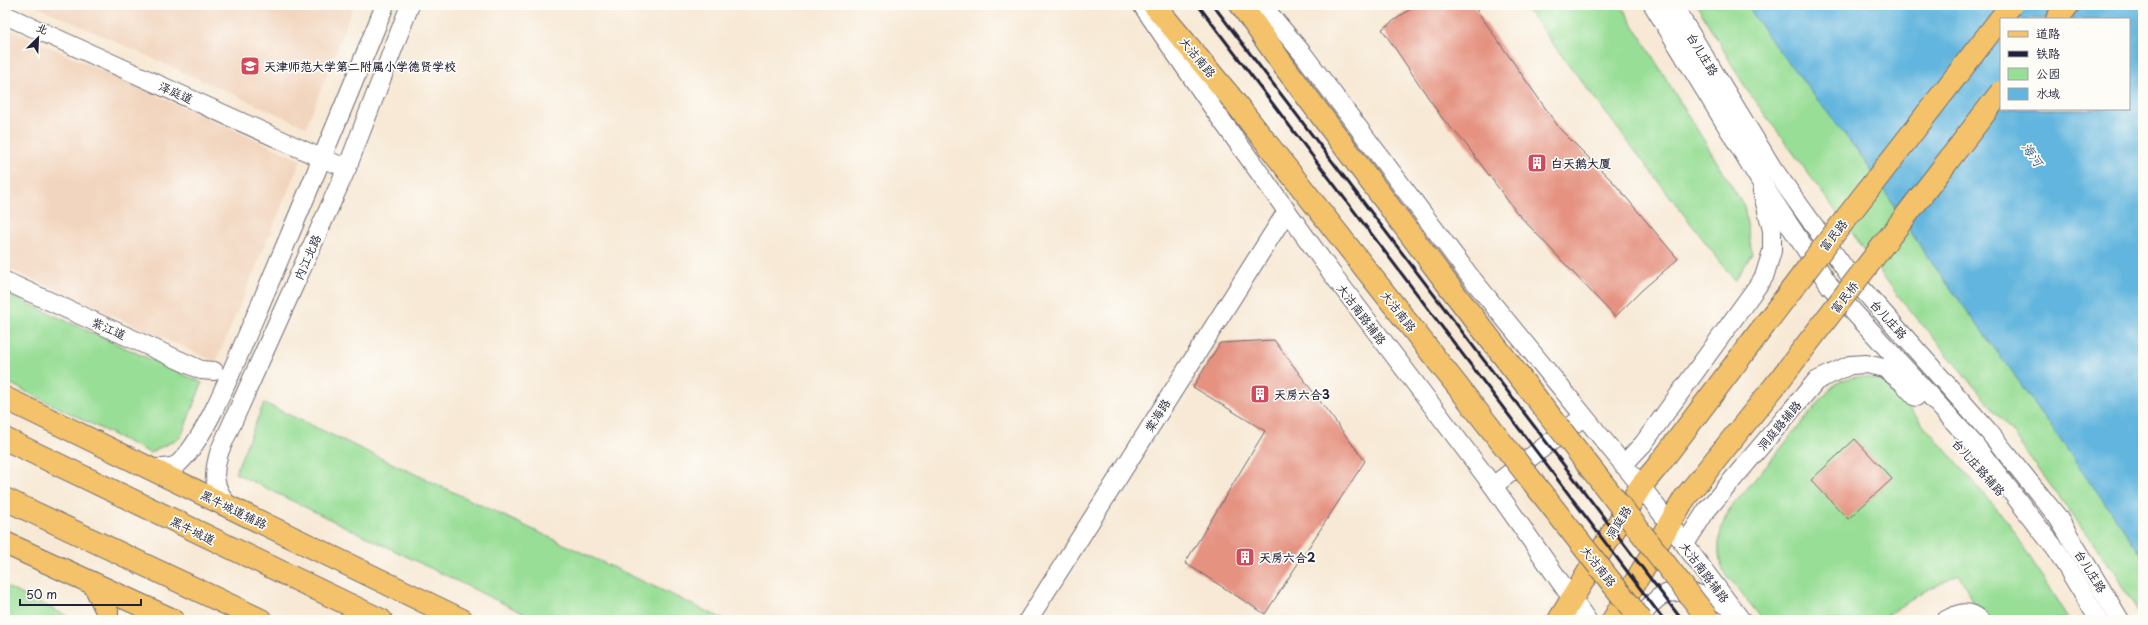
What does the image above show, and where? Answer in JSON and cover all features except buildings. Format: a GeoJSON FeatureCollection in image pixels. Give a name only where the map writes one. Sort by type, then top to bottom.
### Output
{"type":"FeatureCollection","features":[{"type":"Feature","properties":{"kind":"main road","name":"大沽南路"},"geometry":{"type":"LineString","coordinates":[[1154,5],[1229,95],[1640,620]]}},
{"type":"Feature","properties":{"kind":"main road"},"geometry":{"type":"LineString","coordinates":[[1241,5],[1284,66],[1452,290],[1709,620]]}},
{"type":"Feature","properties":{"kind":"main road","name":"富民路"},"geometry":{"type":"LineString","coordinates":[[2001,18],[2011,5]]}},
{"type":"Feature","properties":{"kind":"main road"},"geometry":{"type":"LineString","coordinates":[[2058,18],[2068,5]]}},
{"type":"Feature","properties":{"kind":"main road","name":"富民路"},"geometry":{"type":"LineString","coordinates":[[1658,467],[1823,248],[2000,19]]}},
{"type":"Feature","properties":{"kind":"main road","name":"富民桥"},"geometry":{"type":"LineString","coordinates":[[1668,524],[1684,499],[1774,387],[2000,93]]}},
{"type":"Feature","properties":{"kind":"main road","name":"黑牛城道辅路"},"geometry":{"type":"LineString","coordinates":[[5,398],[462,620]]}},
{"type":"Feature","properties":{"kind":"main road","name":"黑牛城道"},"geometry":{"type":"LineString","coordinates":[[5,439],[379,619]]}},
{"type":"Feature","properties":{"kind":"main road","name":"洞庭路"},"geometry":{"type":"LineString","coordinates":[[1558,620],[1640,486],[1658,467]]}},
{"type":"Feature","properties":{"kind":"main road"},"geometry":{"type":"LineString","coordinates":[[5,499],[261,620]]}},
{"type":"Feature","properties":{"kind":"main road"},"geometry":{"type":"LineString","coordinates":[[1613,620],[1668,524]]}},
{"type":"Feature","properties":{"kind":"main road"},"geometry":{"type":"LineString","coordinates":[[5,542],[173,620]]}},
{"type":"Feature","properties":{"kind":"main road"},"geometry":{"type":"LineString","coordinates":[[94,584],[106,611],[107,620]]}},
{"type":"Feature","properties":{"kind":"street","name":"内江北路"},"geometry":{"type":"LineString","coordinates":[[150,468],[165,468],[178,464],[187,454],[204,427],[226,382],[323,159],[385,5]]}},
{"type":"Feature","properties":{"kind":"street","name":"内江北路"},"geometry":{"type":"LineString","coordinates":[[229,507],[215,484],[215,467],[220,450],[347,168],[410,5]]}},
{"type":"Feature","properties":{"kind":"street","name":"大沽南路辅路"},"geometry":{"type":"LineString","coordinates":[[1142,5],[1215,111],[1330,271],[1493,486],[1588,620]]}},
{"type":"Feature","properties":{"kind":"street"},"geometry":{"type":"LineString","coordinates":[[1262,5],[1304,54],[1469,275],[1623,465],[1643,444],[1764,277],[1772,251],[1772,230],[1758,179]]}},
{"type":"Feature","properties":{"kind":"street","name":"台儿庄路"},"geometry":{"type":"LineString","coordinates":[[1653,5],[1758,179],[1830,286],[1975,445],[2057,551],[2099,620]]}},
{"type":"Feature","properties":{"kind":"street","name":"台儿庄路"},"geometry":{"type":"LineString","coordinates":[[1673,5],[1772,167],[1848,273],[1989,432],[2057,516],[2120,620]]}},
{"type":"Feature","properties":{"kind":"street","name":"泽庭道"},"geometry":{"type":"LineString","coordinates":[[5,15],[323,159],[347,168]]}},
{"type":"Feature","properties":{"kind":"street","name":"棠海路"},"geometry":{"type":"LineString","coordinates":[[1028,620],[1287,211]]}},
{"type":"Feature","properties":{"kind":"street","name":"紫江道"},"geometry":{"type":"LineString","coordinates":[[5,281],[201,370],[214,371]]}},
{"type":"Feature","properties":{"kind":"street","name":"洞庭路辅路"},"geometry":{"type":"LineString","coordinates":[[1685,544],[1706,511],[1816,381],[1850,365],[1866,364],[1884,368],[1902,382]]}},
{"type":"Feature","properties":{"kind":"street","name":"台儿庄路辅路"},"geometry":{"type":"LineString","coordinates":[[1902,382],[2057,551]]}},
{"type":"Feature","properties":{"kind":"street"},"geometry":{"type":"LineString","coordinates":[[1493,486],[1583,417]]}},
{"type":"Feature","properties":{"kind":"street","name":"大沽南路辅路"},"geometry":{"type":"LineString","coordinates":[[1623,465],[1685,544],[1736,614]]}},
{"type":"Feature","properties":{"kind":"street"},"geometry":{"type":"LineString","coordinates":[[1640,620],[1647,608],[1663,595],[1677,592],[1699,594],[1715,599],[1736,614]]}},
{"type":"Feature","properties":{"kind":"street"},"geometry":{"type":"LineString","coordinates":[[1946,620],[1959,613],[1971,613],[1981,620]]}},
{"type":"Feature","properties":{"kind":"shaded area","name":"天津师范大学第二附属小学德贤学校"},"geometry":{"type":"Polygon","coordinates":[[[34,5],[354,5],[306,127],[34,5]]]}},
{"type":"Feature","properties":{"kind":"shaded area"},"geometry":{"type":"Polygon","coordinates":[[[5,27],[301,160],[216,362],[5,267],[5,27]]]}},
{"type":"Feature","properties":{"kind":"green space"},"geometry":{"type":"Polygon","coordinates":[[[1523,5],[1621,5],[1744,206],[1752,254],[1735,281],[1523,5]]]}},
{"type":"Feature","properties":{"kind":"green space"},"geometry":{"type":"Polygon","coordinates":[[[1697,5],[2143,5],[2143,620],[2116,574],[2006,425],[1896,293],[1747,90],[1697,5]]]}},
{"type":"Feature","properties":{"kind":"green space"},"geometry":{"type":"Polygon","coordinates":[[[5,293],[202,383],[181,437],[150,453],[5,381],[5,293]]]}},
{"type":"Feature","properties":{"kind":"green space"},"geometry":{"type":"Polygon","coordinates":[[[1856,377],[1873,378],[1889,385],[2008,522],[2069,620],[1984,620],[1959,575],[1925,591],[1880,620],[1763,620],[1727,576],[1721,565],[1719,544],[1723,523],[1729,510],[1832,387],[1842,380],[1856,377]]]}},
{"type":"Feature","properties":{"kind":"green space"},"geometry":{"type":"Polygon","coordinates":[[[264,403],[725,620],[537,620],[235,473],[264,403]]]}},
{"type":"Feature","properties":{"kind":"green space"},"geometry":{"type":"Polygon","coordinates":[[[5,586],[69,617],[70,620],[5,620],[5,586]]]}},
{"type":"Feature","properties":{"kind":"water","name":"海河"},"geometry":{"type":"Polygon","coordinates":[[[1747,5],[2143,5],[2143,557],[2028,394],[1924,252],[1863,158],[1770,39],[1747,5]]]}},
{"type":"Feature","properties":{"kind":"railway"},"geometry":{"type":"LineString","coordinates":[[1198,5],[1664,620]]}},
{"type":"Feature","properties":{"kind":"railway"},"geometry":{"type":"LineString","coordinates":[[1213,5],[1682,620]]}},
{"type":"Feature","properties":{"kind":"place","name":"天津师范大学第二附属小学德贤学校"},"geometry":{"type":"Point","coordinates":[250,66]}},
{"type":"Feature","properties":{"kind":"place","name":"白天鹅大厦"},"geometry":{"type":"Point","coordinates":[1537,163]}},
{"type":"Feature","properties":{"kind":"place","name":"天房六合3"},"geometry":{"type":"Point","coordinates":[1260,394]}},
{"type":"Feature","properties":{"kind":"place","name":"天房六合2"},"geometry":{"type":"Point","coordinates":[1245,557]}}]}
